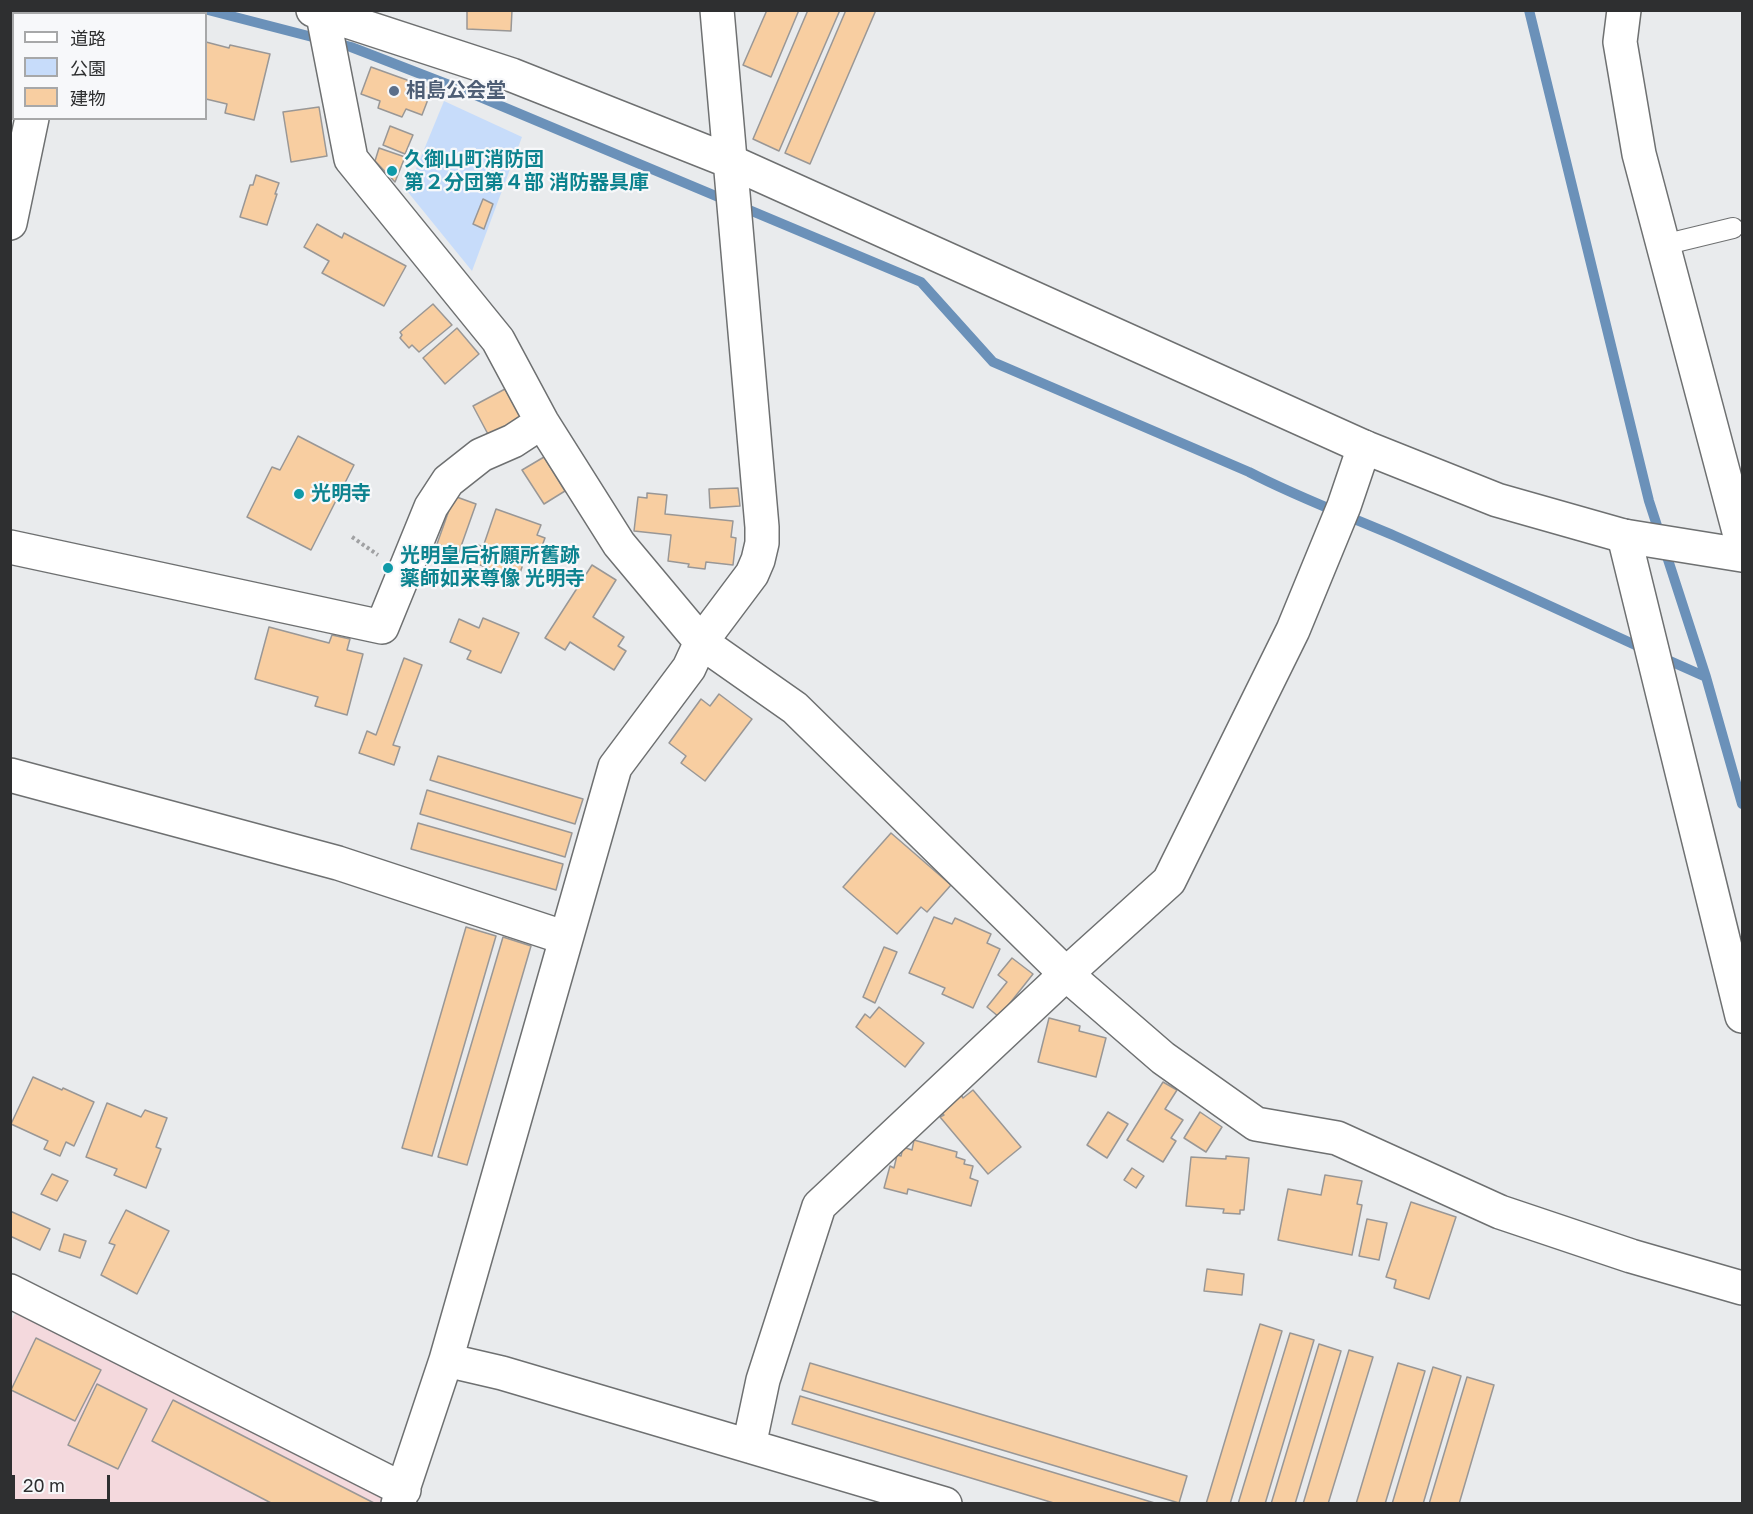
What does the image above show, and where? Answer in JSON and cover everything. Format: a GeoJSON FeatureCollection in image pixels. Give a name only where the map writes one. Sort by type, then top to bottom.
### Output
{"type":"FeatureCollection","features":[{"type":"Feature","properties":{"kind":"street"},"geometry":{"type":"LineString","coordinates":[[10,1292],[401,1497],[446,1360],[615,767],[688,668],[701,642],[748,581],[758,560],[762,543],[717,10]]}},
{"type":"Feature","properties":{"kind":"street"},"geometry":{"type":"LineString","coordinates":[[1624,10],[1620,42],[1639,154],[1743,543]]}},
{"type":"Feature","properties":{"kind":"street"},"geometry":{"type":"LineString","coordinates":[[319,11],[512,75],[729,161],[1364,447],[1497,500],[1624,536],[1743,555]]}},
{"type":"Feature","properties":{"kind":"street"},"geometry":{"type":"LineString","coordinates":[[319,11],[351,159],[498,340],[542,422],[619,544],[701,642],[795,708],[1066,974],[1163,1059],[1256,1124],[1337,1138],[1500,1212],[1631,1256],[1743,1288]]}},
{"type":"Feature","properties":{"kind":"street"},"geometry":{"type":"LineString","coordinates":[[10,223],[32,120]]}},
{"type":"Feature","properties":{"kind":"street"},"geometry":{"type":"LineString","coordinates":[[10,546],[382,627],[431,507],[448,481],[481,455],[513,441],[542,422]]}},
{"type":"Feature","properties":{"kind":"street"},"geometry":{"type":"LineString","coordinates":[[748,1446],[763,1380],[819,1206],[1066,974],[1169,881],[1293,630],[1344,506],[1364,447]]}},
{"type":"Feature","properties":{"kind":"street"},"geometry":{"type":"LineString","coordinates":[[1624,536],[1743,1016]]}},
{"type":"Feature","properties":{"kind":"street"},"geometry":{"type":"LineString","coordinates":[[10,775],[338,863],[566,938]]}},
{"type":"Feature","properties":{"kind":"street"},"geometry":{"type":"LineString","coordinates":[[446,1360],[502,1373],[945,1503]]}},
{"type":"Feature","properties":{"kind":"lane"},"geometry":{"type":"LineString","coordinates":[[1664,245],[1733,228]]}},
{"type":"Feature","properties":{"kind":"path"},"geometry":{"type":"LineString","coordinates":[[352,537],[375,554]]}},
{"type":"Feature","properties":{"kind":"shaded area"},"geometry":{"type":"Polygon","coordinates":[[[19,1307],[376,1484],[383,1503],[11,1503],[10,1323],[19,1307]]]}},
{"type":"Feature","properties":{"kind":"green space"},"geometry":{"type":"Polygon","coordinates":[[[444,101],[522,137],[472,271],[407,191],[444,101]]]}},
{"type":"Feature","properties":{"kind":"building"},"geometry":{"type":"Polygon","coordinates":[[[467,10],[512,10],[511,31],[467,29],[467,10]]]}},
{"type":"Feature","properties":{"kind":"building"},"geometry":{"type":"Polygon","coordinates":[[[767,10],[799,10],[771,77],[743,65],[767,10]]]}},
{"type":"Feature","properties":{"kind":"building"},"geometry":{"type":"Polygon","coordinates":[[[808,10],[840,10],[779,151],[753,139],[808,10]]]}},
{"type":"Feature","properties":{"kind":"building"},"geometry":{"type":"Polygon","coordinates":[[[846,10],[876,10],[810,164],[785,153],[846,10]]]}},
{"type":"Feature","properties":{"kind":"building"},"geometry":{"type":"Polygon","coordinates":[[[207,42],[270,54],[254,120],[225,113],[227,104],[207,99],[207,42]]]}},
{"type":"Feature","properties":{"kind":"building"},"geometry":{"type":"Polygon","coordinates":[[[371,67],[432,89],[422,115],[406,109],[402,117],[378,108],[380,101],[361,94],[371,67]]]}},
{"type":"Feature","properties":{"kind":"building"},"geometry":{"type":"Polygon","coordinates":[[[319,107],[327,156],[291,162],[283,112],[319,107]]]}},
{"type":"Feature","properties":{"kind":"building"},"geometry":{"type":"Polygon","coordinates":[[[390,126],[413,135],[405,154],[383,145],[390,126]]]}},
{"type":"Feature","properties":{"kind":"building","name":"久御山町消防団 第２分団第４部 消防器具庫"},"geometry":{"type":"Polygon","coordinates":[[[379,148],[405,157],[395,182],[375,161],[379,148]]]}},
{"type":"Feature","properties":{"kind":"building"},"geometry":{"type":"Polygon","coordinates":[[[256,175],[279,183],[267,225],[240,217],[250,185],[253,185],[256,175]]]}},
{"type":"Feature","properties":{"kind":"building"},"geometry":{"type":"Polygon","coordinates":[[[483,199],[493,204],[484,229],[473,224],[483,199]]]}},
{"type":"Feature","properties":{"kind":"building"},"geometry":{"type":"Polygon","coordinates":[[[317,224],[342,238],[344,233],[406,266],[384,306],[322,273],[329,261],[304,247],[317,224]]]}},
{"type":"Feature","properties":{"kind":"building"},"geometry":{"type":"Polygon","coordinates":[[[433,304],[452,325],[419,352],[412,345],[409,348],[400,338],[402,335],[400,332],[433,304]]]}},
{"type":"Feature","properties":{"kind":"building"},"geometry":{"type":"Polygon","coordinates":[[[457,328],[479,354],[445,384],[423,358],[457,328]]]}},
{"type":"Feature","properties":{"kind":"building"},"geometry":{"type":"Polygon","coordinates":[[[505,389],[523,421],[490,438],[473,406],[505,389]]]}},
{"type":"Feature","properties":{"kind":"building","name":"光明寺"},"geometry":{"type":"Polygon","coordinates":[[[298,436],[354,465],[311,550],[247,517],[272,467],[280,470],[298,436]]]}},
{"type":"Feature","properties":{"kind":"building"},"geometry":{"type":"Polygon","coordinates":[[[544,457],[565,491],[544,504],[522,470],[544,457]]]}},
{"type":"Feature","properties":{"kind":"building"},"geometry":{"type":"Polygon","coordinates":[[[738,488],[740,506],[710,508],[709,489],[738,488]]]}},
{"type":"Feature","properties":{"kind":"building"},"geometry":{"type":"Polygon","coordinates":[[[647,493],[667,495],[665,514],[733,521],[731,537],[736,538],[733,565],[706,562],[705,569],[668,561],[671,535],[634,531],[638,497],[647,498],[647,493]]]}},
{"type":"Feature","properties":{"kind":"building"},"geometry":{"type":"Polygon","coordinates":[[[454,496],[476,504],[459,552],[437,544],[454,496]]]}},
{"type":"Feature","properties":{"kind":"building"},"geometry":{"type":"Polygon","coordinates":[[[496,509],[541,525],[537,535],[545,538],[536,562],[525,558],[518,579],[472,562],[478,545],[483,547],[496,509]]]}},
{"type":"Feature","properties":{"kind":"building"},"geometry":{"type":"Polygon","coordinates":[[[592,565],[616,580],[593,617],[624,637],[618,646],[626,651],[614,670],[570,642],[565,650],[545,638],[592,565]]]}},
{"type":"Feature","properties":{"kind":"building"},"geometry":{"type":"Polygon","coordinates":[[[483,618],[519,633],[501,673],[467,659],[471,651],[450,642],[459,619],[479,628],[483,618]]]}},
{"type":"Feature","properties":{"kind":"building"},"geometry":{"type":"Polygon","coordinates":[[[269,627],[329,643],[332,635],[350,639],[347,650],[363,654],[347,715],[315,706],[318,697],[255,679],[269,627]]]}},
{"type":"Feature","properties":{"kind":"building"},"geometry":{"type":"Polygon","coordinates":[[[404,658],[422,665],[393,745],[400,747],[394,765],[359,753],[367,731],[376,735],[404,658]]]}},
{"type":"Feature","properties":{"kind":"building"},"geometry":{"type":"Polygon","coordinates":[[[719,694],[752,719],[705,781],[681,763],[686,756],[669,743],[701,699],[710,706],[719,694]]]}},
{"type":"Feature","properties":{"kind":"building"},"geometry":{"type":"Polygon","coordinates":[[[438,756],[583,799],[575,824],[430,780],[438,756]]]}},
{"type":"Feature","properties":{"kind":"building"},"geometry":{"type":"Polygon","coordinates":[[[427,790],[572,833],[565,857],[420,814],[427,790]]]}},
{"type":"Feature","properties":{"kind":"building"},"geometry":{"type":"Polygon","coordinates":[[[418,823],[563,864],[556,890],[411,849],[418,823]]]}},
{"type":"Feature","properties":{"kind":"building"},"geometry":{"type":"Polygon","coordinates":[[[891,833],[951,885],[927,912],[921,907],[897,934],[843,887],[891,833]]]}},
{"type":"Feature","properties":{"kind":"building"},"geometry":{"type":"Polygon","coordinates":[[[934,917],[952,924],[955,918],[991,934],[987,943],[1000,949],[973,1008],[942,994],[945,988],[909,973],[934,917]]]}},
{"type":"Feature","properties":{"kind":"building"},"geometry":{"type":"Polygon","coordinates":[[[466,927],[496,936],[432,1156],[402,1148],[466,927]]]}},
{"type":"Feature","properties":{"kind":"building"},"geometry":{"type":"Polygon","coordinates":[[[503,937],[531,946],[467,1165],[438,1157],[503,937]]]}},
{"type":"Feature","properties":{"kind":"building"},"geometry":{"type":"Polygon","coordinates":[[[884,947],[897,952],[875,1003],[863,997],[884,947]]]}},
{"type":"Feature","properties":{"kind":"building"},"geometry":{"type":"Polygon","coordinates":[[[1012,958],[1033,974],[999,1017],[987,1007],[1007,982],[998,975],[1012,958]]]}},
{"type":"Feature","properties":{"kind":"building"},"geometry":{"type":"Polygon","coordinates":[[[879,1007],[924,1043],[905,1067],[856,1027],[865,1014],[870,1018],[879,1007]]]}},
{"type":"Feature","properties":{"kind":"building"},"geometry":{"type":"Polygon","coordinates":[[[1049,1018],[1080,1026],[1079,1031],[1106,1038],[1096,1077],[1038,1062],[1049,1018]]]}},
{"type":"Feature","properties":{"kind":"building"},"geometry":{"type":"Polygon","coordinates":[[[33,1077],[94,1102],[74,1146],[66,1142],[60,1156],[44,1149],[48,1141],[11,1124],[33,1077]]]}},
{"type":"Feature","properties":{"kind":"building"},"geometry":{"type":"Polygon","coordinates":[[[1163,1082],[1177,1090],[1165,1109],[1183,1120],[1171,1138],[1176,1141],[1163,1162],[1127,1140],[1163,1082]]]}},
{"type":"Feature","properties":{"kind":"building"},"geometry":{"type":"Polygon","coordinates":[[[973,1090],[1021,1147],[988,1174],[940,1117],[944,1115],[939,1110],[960,1093],[963,1098],[973,1090]]]}},
{"type":"Feature","properties":{"kind":"building"},"geometry":{"type":"Polygon","coordinates":[[[107,1103],[141,1117],[145,1110],[167,1118],[156,1147],[161,1149],[146,1188],[114,1175],[117,1169],[86,1157],[107,1103]]]}},
{"type":"Feature","properties":{"kind":"building"},"geometry":{"type":"Polygon","coordinates":[[[1108,1112],[1128,1124],[1107,1158],[1087,1145],[1108,1112]]]}},
{"type":"Feature","properties":{"kind":"building"},"geometry":{"type":"Polygon","coordinates":[[[1200,1112],[1222,1127],[1206,1152],[1184,1138],[1200,1112]]]}},
{"type":"Feature","properties":{"kind":"building"},"geometry":{"type":"Polygon","coordinates":[[[914,1140],[957,1152],[956,1157],[965,1160],[964,1164],[973,1166],[970,1178],[978,1181],[971,1206],[908,1189],[907,1194],[884,1188],[890,1166],[894,1168],[897,1155],[901,1156],[903,1147],[912,1150],[914,1140]]]}},
{"type":"Feature","properties":{"kind":"building"},"geometry":{"type":"Polygon","coordinates":[[[1226,1156],[1249,1158],[1244,1210],[1240,1210],[1240,1214],[1223,1213],[1224,1209],[1186,1206],[1191,1157],[1226,1159],[1226,1156]]]}},
{"type":"Feature","properties":{"kind":"building"},"geometry":{"type":"Polygon","coordinates":[[[1132,1168],[1144,1176],[1136,1188],[1124,1180],[1132,1168]]]}},
{"type":"Feature","properties":{"kind":"building"},"geometry":{"type":"Polygon","coordinates":[[[52,1174],[68,1181],[57,1201],[41,1194],[52,1174]]]}},
{"type":"Feature","properties":{"kind":"building"},"geometry":{"type":"Polygon","coordinates":[[[1325,1175],[1362,1181],[1357,1204],[1362,1205],[1352,1255],[1278,1240],[1288,1189],[1321,1195],[1325,1175]]]}},
{"type":"Feature","properties":{"kind":"building"},"geometry":{"type":"Polygon","coordinates":[[[1411,1202],[1456,1217],[1429,1299],[1394,1288],[1396,1280],[1386,1277],[1411,1202]]]}},
{"type":"Feature","properties":{"kind":"building"},"geometry":{"type":"Polygon","coordinates":[[[126,1210],[169,1231],[137,1294],[101,1275],[115,1245],[109,1243],[126,1210]]]}},
{"type":"Feature","properties":{"kind":"building"},"geometry":{"type":"Polygon","coordinates":[[[10,1211],[50,1229],[40,1250],[10,1236],[10,1211]]]}},
{"type":"Feature","properties":{"kind":"building"},"geometry":{"type":"Polygon","coordinates":[[[1367,1219],[1387,1223],[1379,1260],[1359,1256],[1367,1219]]]}},
{"type":"Feature","properties":{"kind":"building"},"geometry":{"type":"Polygon","coordinates":[[[64,1234],[86,1241],[80,1258],[59,1251],[64,1234]]]}},
{"type":"Feature","properties":{"kind":"building"},"geometry":{"type":"Polygon","coordinates":[[[1207,1269],[1244,1274],[1242,1295],[1204,1291],[1207,1269]]]}},
{"type":"Feature","properties":{"kind":"building"},"geometry":{"type":"Polygon","coordinates":[[[1260,1324],[1282,1331],[1230,1504],[1206,1504],[1260,1324]]]}},
{"type":"Feature","properties":{"kind":"building"},"geometry":{"type":"Polygon","coordinates":[[[1290,1333],[1314,1340],[1265,1504],[1238,1504],[1290,1333]]]}},
{"type":"Feature","properties":{"kind":"building"},"geometry":{"type":"Polygon","coordinates":[[[36,1338],[101,1370],[75,1421],[11,1390],[36,1338]]]}},
{"type":"Feature","properties":{"kind":"building"},"geometry":{"type":"Polygon","coordinates":[[[1319,1344],[1341,1351],[1295,1504],[1271,1504],[1319,1344]]]}},
{"type":"Feature","properties":{"kind":"building"},"geometry":{"type":"Polygon","coordinates":[[[1349,1350],[1373,1357],[1328,1504],[1303,1504],[1349,1350]]]}},
{"type":"Feature","properties":{"kind":"building"},"geometry":{"type":"Polygon","coordinates":[[[810,1363],[1187,1476],[1179,1503],[802,1390],[810,1363]]]}},
{"type":"Feature","properties":{"kind":"building"},"geometry":{"type":"Polygon","coordinates":[[[1398,1363],[1425,1371],[1385,1504],[1356,1504],[1398,1363]]]}},
{"type":"Feature","properties":{"kind":"building"},"geometry":{"type":"Polygon","coordinates":[[[1433,1367],[1461,1376],[1423,1504],[1392,1504],[1433,1367]]]}},
{"type":"Feature","properties":{"kind":"building"},"geometry":{"type":"Polygon","coordinates":[[[1467,1377],[1494,1385],[1459,1504],[1429,1504],[1467,1377]]]}},
{"type":"Feature","properties":{"kind":"building"},"geometry":{"type":"Polygon","coordinates":[[[97,1384],[147,1409],[118,1469],[68,1445],[97,1384]]]}},
{"type":"Feature","properties":{"kind":"building"},"geometry":{"type":"Polygon","coordinates":[[[800,1396],[1158,1504],[1057,1504],[792,1424],[800,1396]]]}},
{"type":"Feature","properties":{"kind":"building"},"geometry":{"type":"Polygon","coordinates":[[[173,1400],[374,1503],[273,1504],[152,1441],[173,1400]]]}},
{"type":"Feature","properties":{"kind":"waterway"},"geometry":{"type":"LineString","coordinates":[[208,10],[351,47],[475,95],[921,282],[993,362],[1395,536],[1644,649]]}},
{"type":"Feature","properties":{"kind":"waterway"},"geometry":{"type":"LineString","coordinates":[[1529,10],[1649,501],[1706,677],[1742,804]]}},
{"type":"Feature","properties":{"kind":"waterway"},"geometry":{"type":"LineString","coordinates":[[1661,657],[1706,677]]}},
{"type":"Feature","properties":{"kind":"place","name":"相島公会堂"},"geometry":{"type":"Point","coordinates":[394,91]}},
{"type":"Feature","properties":{"kind":"place","name":"久御山町消防団 第２分団第４部 消防器具庫"},"geometry":{"type":"Point","coordinates":[392,171]}},
{"type":"Feature","properties":{"kind":"place","name":"光明寺"},"geometry":{"type":"Point","coordinates":[299,494]}},
{"type":"Feature","properties":{"kind":"place","name":"光明皇后祈願所舊跡 薬師如来尊像 光明寺"},"geometry":{"type":"Point","coordinates":[388,568]}}]}
